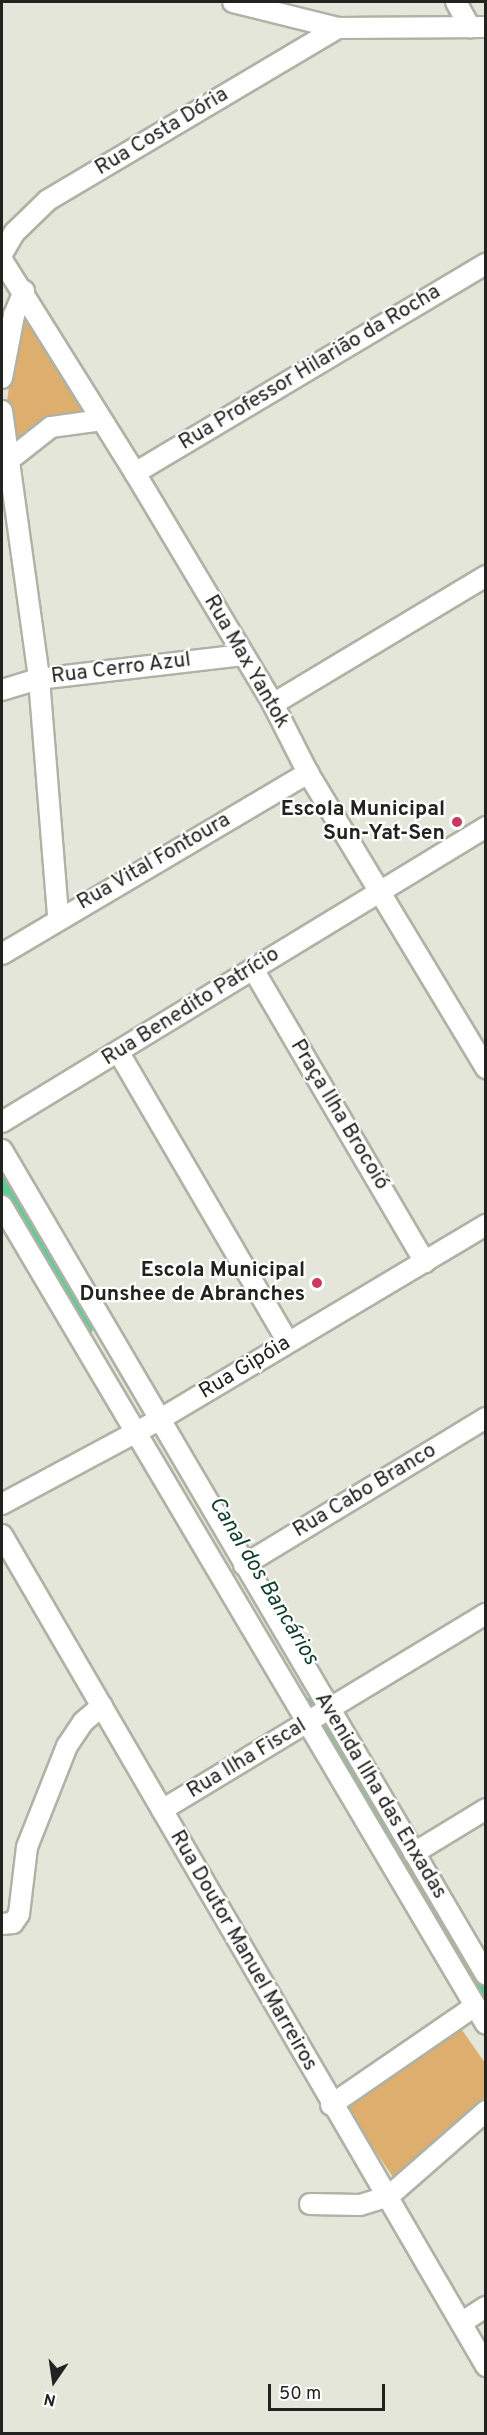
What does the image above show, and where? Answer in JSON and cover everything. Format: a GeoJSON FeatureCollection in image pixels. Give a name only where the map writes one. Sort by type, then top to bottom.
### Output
{"type":"FeatureCollection","features":[{"type":"Feature","properties":{"kind":"street"},"geometry":{"type":"LineString","coordinates":[[233,2],[338,28],[478,27]]}},
{"type":"Feature","properties":{"kind":"street"},"geometry":{"type":"LineString","coordinates":[[456,2],[478,27]]}},
{"type":"Feature","properties":{"kind":"street","name":"Rua Costa Dória"},"geometry":{"type":"LineString","coordinates":[[2,254],[14,233],[48,200],[338,28]]}},
{"type":"Feature","properties":{"kind":"street","name":"Rua Max Yantok"},"geometry":{"type":"LineString","coordinates":[[2,260],[24,291],[135,473],[273,704],[308,774],[381,891],[486,1068]]}},
{"type":"Feature","properties":{"kind":"street","name":"Rua Professor Hilarião da Rocha"},"geometry":{"type":"LineString","coordinates":[[135,473],[486,264]]}},
{"type":"Feature","properties":{"kind":"street"},"geometry":{"type":"LineString","coordinates":[[2,378],[14,315],[24,291]]}},
{"type":"Feature","properties":{"kind":"street"},"geometry":{"type":"LineString","coordinates":[[2,411],[39,678],[58,917]]}},
{"type":"Feature","properties":{"kind":"street"},"geometry":{"type":"LineString","coordinates":[[9,461],[51,427],[102,420]]}},
{"type":"Feature","properties":{"kind":"street"},"geometry":{"type":"LineString","coordinates":[[273,704],[486,576]]}},
{"type":"Feature","properties":{"kind":"street","name":"Rua Cerro Azul"},"geometry":{"type":"LineString","coordinates":[[2,690],[39,678],[242,655]]}},
{"type":"Feature","properties":{"kind":"street","name":"Rua Vital Fontoura"},"geometry":{"type":"LineString","coordinates":[[2,954],[58,917],[308,774]]}},
{"type":"Feature","properties":{"kind":"street","name":"Rua Benedito Patrício"},"geometry":{"type":"LineString","coordinates":[[2,1122],[486,826]]}},
{"type":"Feature","properties":{"kind":"street","name":"Praça Ilha Brocoió"},"geometry":{"type":"LineString","coordinates":[[252,969],[425,1262]]}},
{"type":"Feature","properties":{"kind":"street"},"geometry":{"type":"LineString","coordinates":[[118,1053],[288,1342]]}},
{"type":"Feature","properties":{"kind":"street","name":"Avenida Ilha das Enxadas"},"geometry":{"type":"LineString","coordinates":[[2,1150],[244,1565],[317,1716],[486,2024]]}},
{"type":"Feature","properties":{"kind":"street","name":"Avenida Ilha das Enxadas"},"geometry":{"type":"LineString","coordinates":[[2,1206],[135,1433],[317,1716],[414,1853],[486,1976]]}},
{"type":"Feature","properties":{"kind":"street","name":"Rua Gipóia"},"geometry":{"type":"LineString","coordinates":[[2,1504],[158,1420],[486,1225]]}},
{"type":"Feature","properties":{"kind":"street","name":"Rua Cabo Branco"},"geometry":{"type":"LineString","coordinates":[[244,1565],[486,1418]]}},
{"type":"Feature","properties":{"kind":"street","name":"Rua Doutor Manuel Marreiros"},"geometry":{"type":"LineString","coordinates":[[2,1535],[331,2105],[389,2196],[486,2366]]}},
{"type":"Feature","properties":{"kind":"street","name":"Rua Ilha Fiscal"},"geometry":{"type":"LineString","coordinates":[[162,1810],[486,1614]]}},
{"type":"Feature","properties":{"kind":"street"},"geometry":{"type":"LineString","coordinates":[[2,1924],[13,1923],[20,1914],[27,1847],[66,1746],[83,1722],[102,1706]]}},
{"type":"Feature","properties":{"kind":"street"},"geometry":{"type":"LineString","coordinates":[[414,1853],[486,1809]]}},
{"type":"Feature","properties":{"kind":"street"},"geometry":{"type":"LineString","coordinates":[[331,2105],[475,2007]]}},
{"type":"Feature","properties":{"kind":"street"},"geometry":{"type":"LineString","coordinates":[[310,2204],[360,2205],[389,2196],[486,2111]]}},
{"type":"Feature","properties":{"kind":"street"},"geometry":{"type":"LineString","coordinates":[[460,2323],[486,2307]]}},
{"type":"Feature","properties":{"kind":"shaded area"},"geometry":{"type":"Polygon","coordinates":[[[27,320],[32,321],[80,395],[85,414],[59,415],[32,427],[11,446],[5,419],[11,369],[18,327],[27,320]]]}},
{"type":"Feature","properties":{"kind":"shaded area"},"geometry":{"type":"Polygon","coordinates":[[[460,2027],[485,2063],[485,2097],[393,2177],[344,2105],[460,2027]]]}},
{"type":"Feature","properties":{"kind":"waterway","name":"Canal dos Bancários"},"geometry":{"type":"LineString","coordinates":[[2,1183],[85,1328]]}},
{"type":"Feature","properties":{"kind":"waterway","name":"Canal dos Bancários"},"geometry":{"type":"LineString","coordinates":[[309,1706],[486,2002]]}},
{"type":"Feature","properties":{"kind":"place","name":"Escola Municipal Sun-Yat-Sen"},"geometry":{"type":"Point","coordinates":[457,822]}},
{"type":"Feature","properties":{"kind":"place","name":"Escola Municipal Dunshee de Abranches"},"geometry":{"type":"Point","coordinates":[317,1283]}}]}
